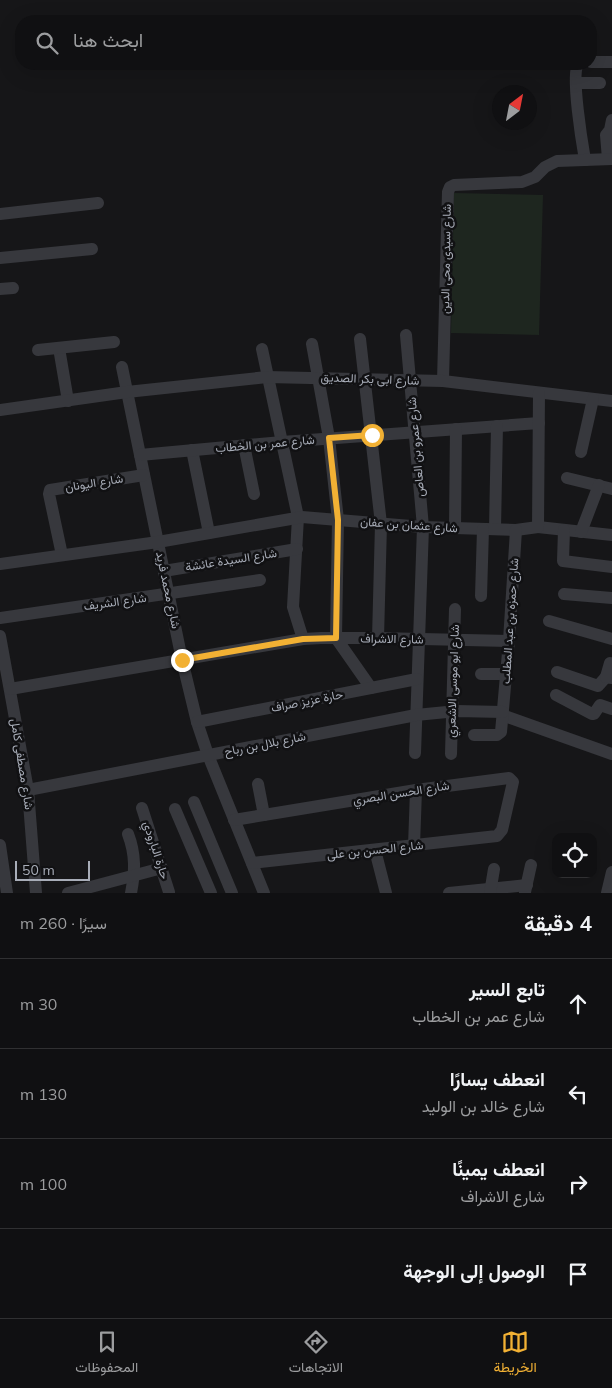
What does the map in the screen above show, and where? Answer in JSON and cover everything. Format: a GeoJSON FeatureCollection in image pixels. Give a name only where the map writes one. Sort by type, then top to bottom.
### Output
{"type":"FeatureCollection","features":[{"type":"Feature","properties":{"kind":"street"},"geometry":{"type":"LineString","coordinates":[[597,62],[612,62]]}},
{"type":"Feature","properties":{"kind":"street"},"geometry":{"type":"LineString","coordinates":[[578,70],[577,83],[585,160]]}},
{"type":"Feature","properties":{"kind":"street"},"geometry":{"type":"LineString","coordinates":[[577,83],[600,84]]}},
{"type":"Feature","properties":{"kind":"street"},"geometry":{"type":"LineString","coordinates":[[610,159],[606,134],[610,130],[612,120]]}},
{"type":"Feature","properties":{"kind":"street","name":"شارع سيدى محى الدين"},"geometry":{"type":"LineString","coordinates":[[443,382],[448,192],[450,187],[454,185],[522,182],[535,177],[557,161],[610,159]]}},
{"type":"Feature","properties":{"kind":"street"},"geometry":{"type":"LineString","coordinates":[[0,214],[98,203]]}},
{"type":"Feature","properties":{"kind":"street"},"geometry":{"type":"LineString","coordinates":[[0,258],[92,249]]}},
{"type":"Feature","properties":{"kind":"street","name":"شارع عمرو بن العاص"},"geometry":{"type":"LineString","coordinates":[[406,335],[423,527],[415,753]]}},
{"type":"Feature","properties":{"kind":"street"},"geometry":{"type":"LineString","coordinates":[[360,339],[381,524],[378,638]]}},
{"type":"Feature","properties":{"kind":"street"},"geometry":{"type":"LineString","coordinates":[[38,350],[114,342]]}},
{"type":"Feature","properties":{"kind":"street"},"geometry":{"type":"LineString","coordinates":[[312,344],[329,438],[338,520],[336,638],[371,688]]}},
{"type":"Feature","properties":{"kind":"street"},"geometry":{"type":"LineString","coordinates":[[59,348],[68,400]]}},
{"type":"Feature","properties":{"kind":"street"},"geometry":{"type":"LineString","coordinates":[[262,349],[298,517],[293,607],[303,639]]}},
{"type":"Feature","properties":{"kind":"street","name":"شارع محمد فريد"},"geometry":{"type":"LineString","coordinates":[[122,367],[182,660],[197,722],[208,756],[264,893]]}},
{"type":"Feature","properties":{"kind":"street","name":"شارع ابى بكر الصديق"},"geometry":{"type":"LineString","coordinates":[[0,410],[127,392],[267,377],[443,382],[612,401]]}},
{"type":"Feature","properties":{"kind":"street"},"geometry":{"type":"LineString","coordinates":[[538,527],[539,392]]}},
{"type":"Feature","properties":{"kind":"street"},"geometry":{"type":"LineString","coordinates":[[581,452],[593,399]]}},
{"type":"Feature","properties":{"kind":"street","name":"شارع عمر بن الخطاب"},"geometry":{"type":"LineString","coordinates":[[140,456],[244,445],[539,423]]}},
{"type":"Feature","properties":{"kind":"street"},"geometry":{"type":"LineString","coordinates":[[482,596],[497,426]]}},
{"type":"Feature","properties":{"kind":"street"},"geometry":{"type":"LineString","coordinates":[[455,528],[456,429]]}},
{"type":"Feature","properties":{"kind":"street"},"geometry":{"type":"LineString","coordinates":[[244,445],[254,494]]}},
{"type":"Feature","properties":{"kind":"street"},"geometry":{"type":"LineString","coordinates":[[192,450],[209,533]]}},
{"type":"Feature","properties":{"kind":"street","name":"شارع اليونان"},"geometry":{"type":"LineString","coordinates":[[62,555],[49,494],[50,490],[144,475]]}},
{"type":"Feature","properties":{"kind":"street"},"geometry":{"type":"LineString","coordinates":[[567,478],[612,489]]}},
{"type":"Feature","properties":{"kind":"street"},"geometry":{"type":"LineString","coordinates":[[581,532],[599,485]]}},
{"type":"Feature","properties":{"kind":"street","name":"شارع عثمان بن عفان"},"geometry":{"type":"LineString","coordinates":[[0,564],[158,542],[298,517],[423,527],[516,530],[538,527],[612,535]]}},
{"type":"Feature","properties":{"kind":"street","name":"شارع حمزه بن عبد المطلب"},"geometry":{"type":"LineString","coordinates":[[474,735],[499,734],[501,732],[516,530]]}},
{"type":"Feature","properties":{"kind":"street"},"geometry":{"type":"LineString","coordinates":[[564,530],[562,560],[612,567]]}},
{"type":"Feature","properties":{"kind":"street","name":"شارع السيدة عائشة"},"geometry":{"type":"LineString","coordinates":[[164,570],[297,549]]}},
{"type":"Feature","properties":{"kind":"street","name":"شارع الشريف"},"geometry":{"type":"LineString","coordinates":[[0,618],[260,580]]}},
{"type":"Feature","properties":{"kind":"street"},"geometry":{"type":"LineString","coordinates":[[564,594],[612,598]]}},
{"type":"Feature","properties":{"kind":"street","name":"شارع ابو موسى الاشعري"},"geometry":{"type":"LineString","coordinates":[[451,754],[455,609]]}},
{"type":"Feature","properties":{"kind":"street"},"geometry":{"type":"LineString","coordinates":[[549,621],[612,639]]}},
{"type":"Feature","properties":{"kind":"street","name":"شارع مصطفى كامل"},"geometry":{"type":"LineString","coordinates":[[0,636],[28,790],[36,893]]}},
{"type":"Feature","properties":{"kind":"street","name":"شارع الاشراف"},"geometry":{"type":"LineString","coordinates":[[10,689],[303,639],[378,638],[509,641]]}},
{"type":"Feature","properties":{"kind":"street"},"geometry":{"type":"LineString","coordinates":[[556,672],[598,686],[609,678],[610,663]]}},
{"type":"Feature","properties":{"kind":"street"},"geometry":{"type":"LineString","coordinates":[[480,674],[506,674]]}},
{"type":"Feature","properties":{"kind":"street","name":"حارة عزيز صراف"},"geometry":{"type":"LineString","coordinates":[[197,722],[417,679]]}},
{"type":"Feature","properties":{"kind":"street"},"geometry":{"type":"LineString","coordinates":[[556,695],[592,714],[600,705],[612,710]]}},
{"type":"Feature","properties":{"kind":"street","name":"شارع بلال بن رباح"},"geometry":{"type":"LineString","coordinates":[[28,790],[416,715],[452,712],[502,714],[612,754]]}},
{"type":"Feature","properties":{"kind":"street","name":"شارع الحسن البصري"},"geometry":{"type":"LineString","coordinates":[[234,820],[416,790],[506,778],[512,779],[513,784],[502,830],[498,835]]}},
{"type":"Feature","properties":{"kind":"street"},"geometry":{"type":"LineString","coordinates":[[258,784],[264,815]]}},
{"type":"Feature","properties":{"kind":"street"},"geometry":{"type":"LineString","coordinates":[[414,846],[416,790]]}},
{"type":"Feature","properties":{"kind":"street"},"geometry":{"type":"LineString","coordinates":[[210,893],[176,812],[196,805],[232,893]]}},
{"type":"Feature","properties":{"kind":"street","name":"حارة البارودي"},"geometry":{"type":"LineString","coordinates":[[142,808],[170,892]]}},
{"type":"Feature","properties":{"kind":"street"},"geometry":{"type":"LineString","coordinates":[[128,834],[134,855],[134,876],[131,893]]}},
{"type":"Feature","properties":{"kind":"street","name":"شارع الحسن بن على"},"geometry":{"type":"LineString","coordinates":[[252,863],[494,837],[498,835]]}},
{"type":"Feature","properties":{"kind":"street"},"geometry":{"type":"LineString","coordinates":[[0,844],[7,893]]}},
{"type":"Feature","properties":{"kind":"street"},"geometry":{"type":"LineString","coordinates":[[375,850],[386,893]]}},
{"type":"Feature","properties":{"kind":"street"},"geometry":{"type":"LineString","coordinates":[[449,893],[526,889],[531,866]]}},
{"type":"Feature","properties":{"kind":"street"},"geometry":{"type":"LineString","coordinates":[[76,892],[162,868]]}},
{"type":"Feature","properties":{"kind":"street"},"geometry":{"type":"LineString","coordinates":[[490,891],[494,869]]}},
{"type":"Feature","properties":{"kind":"street"},"geometry":{"type":"LineString","coordinates":[[607,893],[612,872]]}},
{"type":"Feature","properties":{"kind":"shaded area"},"geometry":{"type":"Polygon","coordinates":[[[454,193],[543,195],[539,335],[451,333],[454,193]]]}},
{"type":"Feature","properties":{"kind":"route"},"geometry":{"type":"LineString","coordinates":[[182,660],[303,639],[336,638],[338,520],[329,438],[372,435]]}}]}
